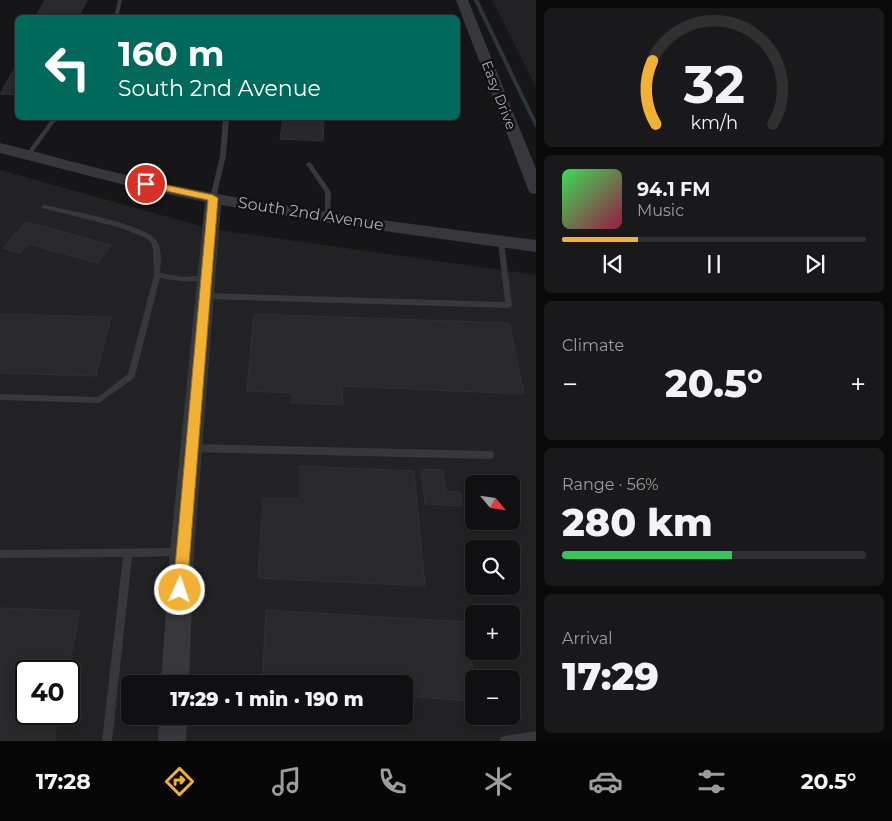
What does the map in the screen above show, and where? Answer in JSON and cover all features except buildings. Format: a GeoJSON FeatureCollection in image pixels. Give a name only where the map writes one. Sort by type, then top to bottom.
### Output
{"type":"FeatureCollection","features":[{"type":"Feature","properties":{"kind":"street","name":"Easy Drive"},"geometry":{"type":"LineString","coordinates":[[462,0],[536,189]]}},
{"type":"Feature","properties":{"kind":"street","name":"South 2nd Avenue"},"geometry":{"type":"LineString","coordinates":[[0,148],[146,184],[213,198],[328,218],[536,246]]}},
{"type":"Feature","properties":{"kind":"street"},"geometry":{"type":"LineString","coordinates":[[175,675],[182,552],[213,198]]}},
{"type":"Feature","properties":{"kind":"street"},"geometry":{"type":"LineString","coordinates":[[172,741],[173,725]]}},
{"type":"Feature","properties":{"kind":"lane"},"geometry":{"type":"LineString","coordinates":[[117,15],[120,0]]}},
{"type":"Feature","properties":{"kind":"lane"},"geometry":{"type":"LineString","coordinates":[[28,155],[52,122],[56,120]]}},
{"type":"Feature","properties":{"kind":"lane"},"geometry":{"type":"LineString","coordinates":[[213,198],[223,156],[226,120]]}},
{"type":"Feature","properties":{"kind":"lane"},"geometry":{"type":"LineString","coordinates":[[309,164],[328,192],[328,218]]}},
{"type":"Feature","properties":{"kind":"lane"},"geometry":{"type":"LineString","coordinates":[[0,397],[99,400],[131,376],[157,275],[157,251],[153,240],[139,230],[44,208]]}},
{"type":"Feature","properties":{"kind":"lane"},"geometry":{"type":"LineString","coordinates":[[157,275],[183,279],[206,286],[509,305],[501,242]]}},
{"type":"Feature","properties":{"kind":"lane"},"geometry":{"type":"LineString","coordinates":[[191,448],[490,455]]}},
{"type":"Feature","properties":{"kind":"lane"},"geometry":{"type":"LineString","coordinates":[[0,554],[182,552]]}},
{"type":"Feature","properties":{"kind":"lane"},"geometry":{"type":"LineString","coordinates":[[107,741],[128,553]]}},
{"type":"Feature","properties":{"kind":"lane"},"geometry":{"type":"LineString","coordinates":[[505,741],[536,736]]}},
{"type":"Feature","properties":{"kind":"shaded area"},"geometry":{"type":"Polygon","coordinates":[[[492,0],[536,0],[536,87],[492,0]]]}},
{"type":"Feature","properties":{"kind":"shaded area"},"geometry":{"type":"Polygon","coordinates":[[[0,170],[211,229],[536,275],[536,741],[0,741],[0,170]]]}},
{"type":"Feature","properties":{"kind":"waterway"},"geometry":{"type":"LineString","coordinates":[[476,0],[536,125]]}},
{"type":"Feature","properties":{"kind":"route"},"geometry":{"type":"LineString","coordinates":[[146,184],[213,198],[180,590]]}}]}
